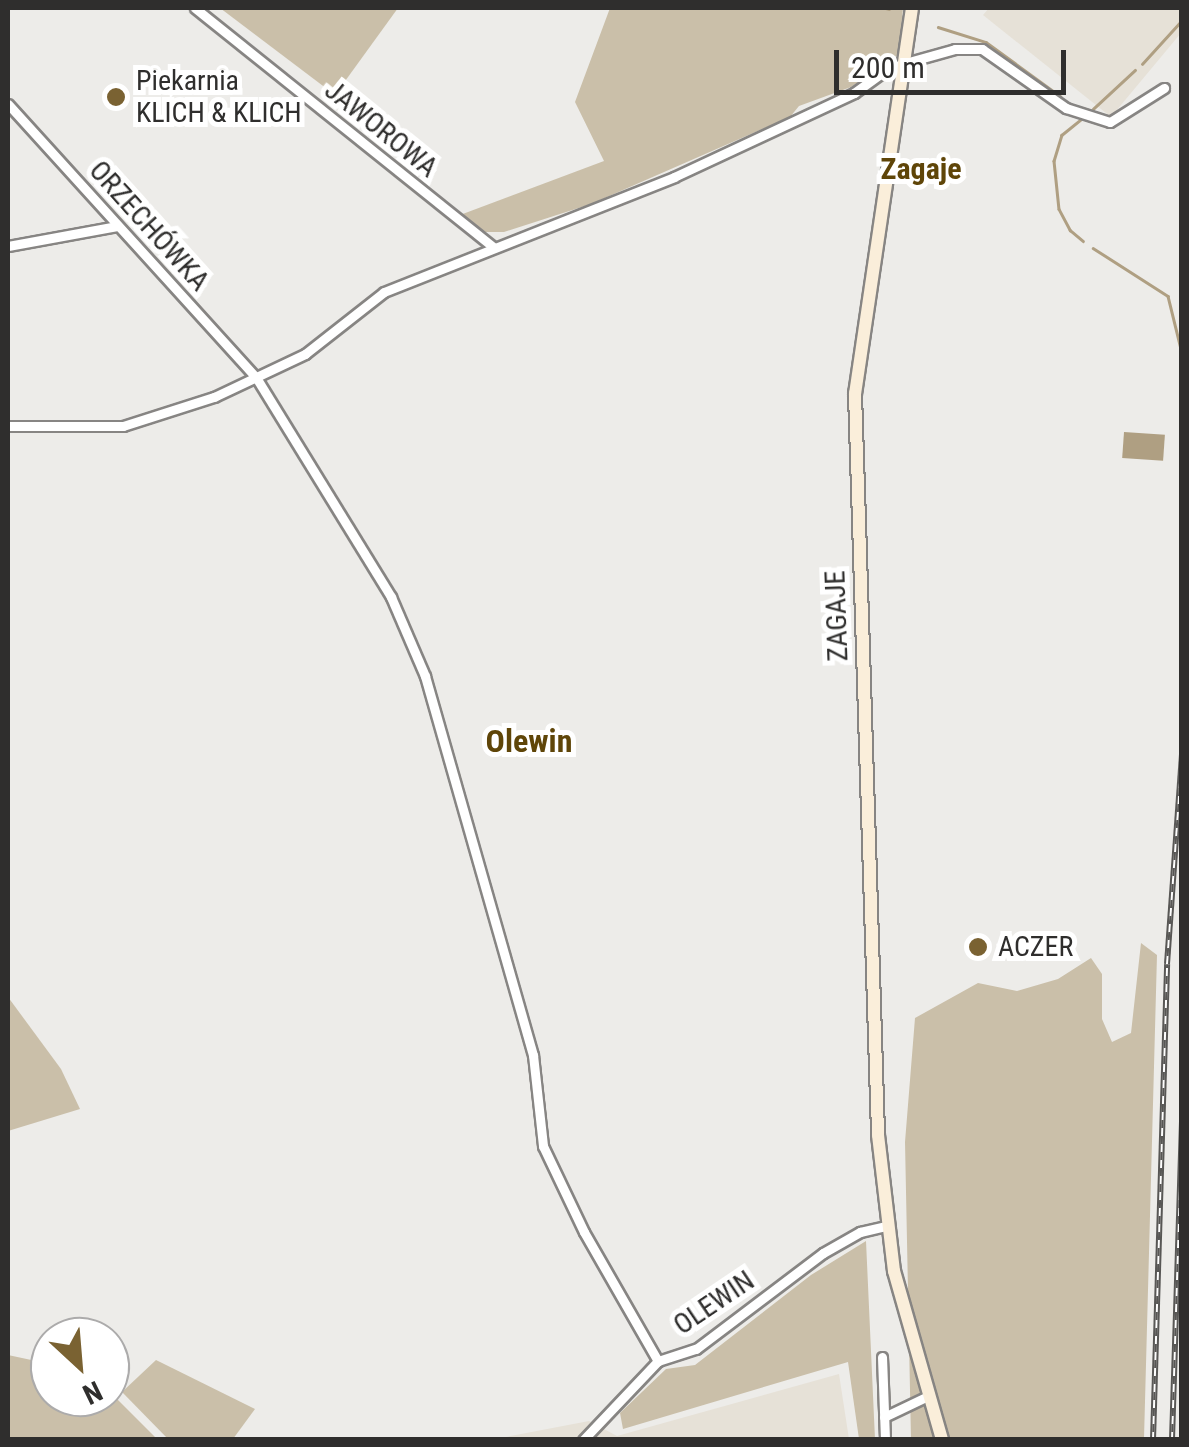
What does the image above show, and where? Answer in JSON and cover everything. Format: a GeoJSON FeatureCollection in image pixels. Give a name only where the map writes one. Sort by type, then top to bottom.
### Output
{"type":"FeatureCollection","features":[{"type":"Feature","properties":{"kind":"main road","name":"ZAGAJE"},"geometry":{"type":"LineString","coordinates":[[912,8],[855,394],[878,1136],[886,1226],[926,1397],[942,1440]]}},
{"type":"Feature","properties":{"kind":"street","name":"JAWOROWA"},"geometry":{"type":"LineString","coordinates":[[194,8],[493,247]]}},
{"type":"Feature","properties":{"kind":"street"},"geometry":{"type":"LineString","coordinates":[[8,426],[124,426],[183,410],[305,354],[384,292],[674,177],[854,92],[884,70],[905,63],[955,49],[982,49],[1066,108],[1110,122],[1164,88]]}},
{"type":"Feature","properties":{"kind":"street","name":"ORZECHÓWKA"},"geometry":{"type":"LineString","coordinates":[[8,104],[256,379],[391,597],[416,654],[533,1055],[544,1146],[584,1232],[658,1361]]}},
{"type":"Feature","properties":{"kind":"street"},"geometry":{"type":"LineString","coordinates":[[8,246],[117,226]]}},
{"type":"Feature","properties":{"kind":"street","name":"OLEWIN"},"geometry":{"type":"LineString","coordinates":[[583,1440],[658,1361],[696,1349],[824,1253],[860,1232],[886,1226]]}},
{"type":"Feature","properties":{"kind":"street"},"geometry":{"type":"LineString","coordinates":[[882,1357],[885,1440]]}},
{"type":"Feature","properties":{"kind":"street"},"geometry":{"type":"LineString","coordinates":[[884,1416],[926,1397]]}},
{"type":"Feature","properties":{"kind":"shaded area"},"geometry":{"type":"Polygon","coordinates":[[[220,8],[398,8],[335,95],[220,8]]]}},
{"type":"Feature","properties":{"kind":"shaded area"},"geometry":{"type":"Polygon","coordinates":[[[610,8],[903,8],[899,54],[851,87],[799,106],[790,117],[591,204],[504,232],[480,232],[460,215],[604,161],[575,102],[610,8]]]}},
{"type":"Feature","properties":{"kind":"shaded area"},"geometry":{"type":"Polygon","coordinates":[[[989,8],[1181,8],[1181,33],[1111,117],[983,15],[989,8]]]}},
{"type":"Feature","properties":{"kind":"shaded area"},"geometry":{"type":"Polygon","coordinates":[[[1124,432],[1165,435],[1163,461],[1122,458],[1124,432]]]}},
{"type":"Feature","properties":{"kind":"shaded area"},"geometry":{"type":"Polygon","coordinates":[[[1141,943],[1157,955],[1144,1439],[911,1440],[905,1142],[915,1018],[978,983],[1017,991],[1058,979],[1091,958],[1102,974],[1102,1019],[1112,1042],[1131,1033],[1141,943]]]}},
{"type":"Feature","properties":{"kind":"shaded area"},"geometry":{"type":"Polygon","coordinates":[[[8,997],[61,1069],[80,1109],[8,1131],[8,997]]]}},
{"type":"Feature","properties":{"kind":"shaded area"},"geometry":{"type":"Polygon","coordinates":[[[866,1241],[875,1439],[859,1439],[848,1362],[623,1429],[620,1413],[666,1369],[695,1365],[811,1275],[866,1241]]]}},
{"type":"Feature","properties":{"kind":"shaded area"},"geometry":{"type":"Polygon","coordinates":[[[8,1355],[30,1360],[30,1417],[130,1417],[130,1412],[157,1439],[8,1439],[8,1355]]]}},
{"type":"Feature","properties":{"kind":"shaded area"},"geometry":{"type":"Polygon","coordinates":[[[156,1360],[255,1409],[233,1439],[168,1439],[130,1400],[130,1384],[156,1360]]]}},
{"type":"Feature","properties":{"kind":"shaded area"},"geometry":{"type":"Polygon","coordinates":[[[839,1374],[849,1439],[490,1440],[589,1421],[617,1436],[839,1374]]]}},
{"type":"Feature","properties":{"kind":"waterway"},"geometry":{"type":"LineString","coordinates":[[1142,64],[1182,20]]}},
{"type":"Feature","properties":{"kind":"waterway"},"geometry":{"type":"LineString","coordinates":[[938,27],[986,42],[1060,96]]}},
{"type":"Feature","properties":{"kind":"waterway"},"geometry":{"type":"LineString","coordinates":[[1093,109],[1135,70]]}},
{"type":"Feature","properties":{"kind":"waterway"},"geometry":{"type":"LineString","coordinates":[[1082,119],[1062,135],[1054,161],[1059,209],[1070,230],[1083,241]]}},
{"type":"Feature","properties":{"kind":"waterway"},"geometry":{"type":"LineString","coordinates":[[1093,248],[1168,296],[1182,353]]}},
{"type":"Feature","properties":{"kind":"railway"},"geometry":{"type":"LineString","coordinates":[[1153,1440],[1167,964],[1182,753]]}},
{"type":"Feature","properties":{"kind":"railway"},"geometry":{"type":"LineString","coordinates":[[1172,1440],[1182,1119]]}},
{"type":"Feature","properties":{"kind":"place","name":"Piekarnia KLICH & KLICH"},"geometry":{"type":"Point","coordinates":[116,97]}},
{"type":"Feature","properties":{"kind":"place","name":"ACZER"},"geometry":{"type":"Point","coordinates":[978,947]}},
{"type":"Feature","properties":{"kind":"district","name":"Zagaje"},"geometry":{"type":"Point","coordinates":[921,169]}},
{"type":"Feature","properties":{"kind":"district","name":"Olewin"},"geometry":{"type":"Point","coordinates":[529,741]}}]}
